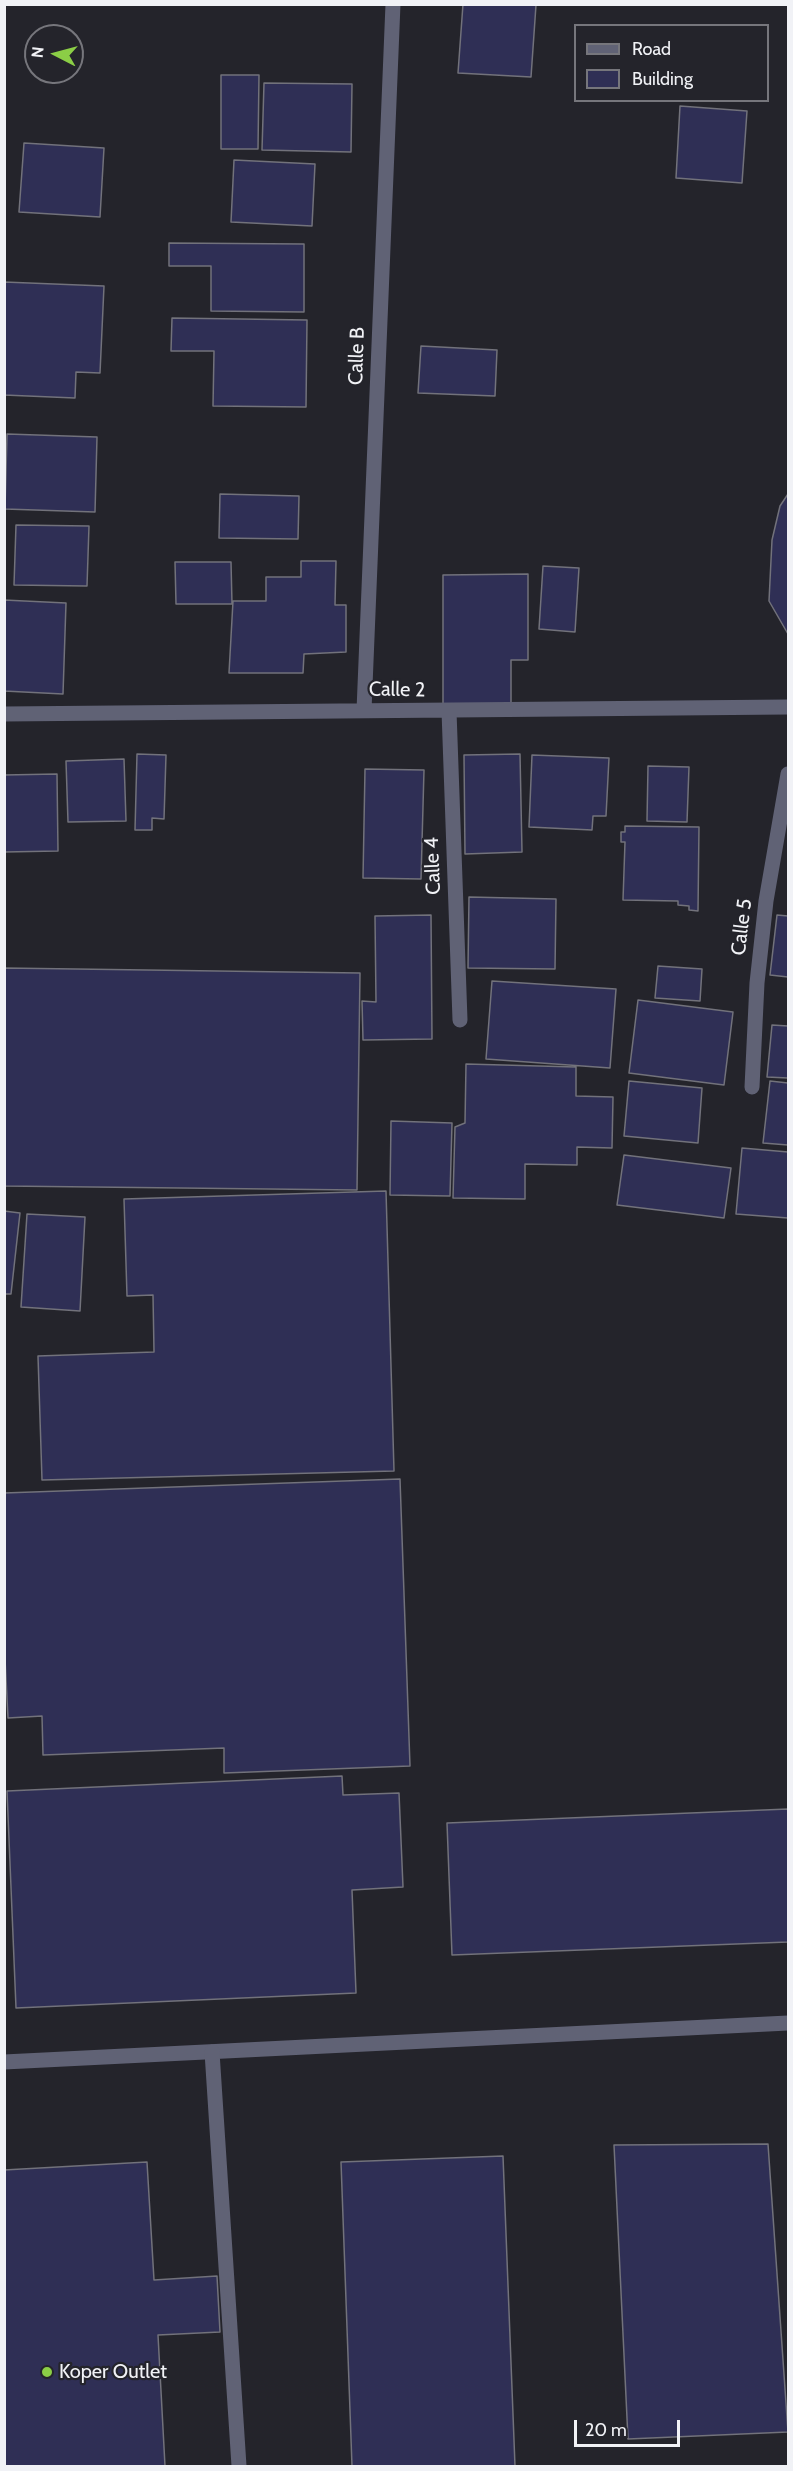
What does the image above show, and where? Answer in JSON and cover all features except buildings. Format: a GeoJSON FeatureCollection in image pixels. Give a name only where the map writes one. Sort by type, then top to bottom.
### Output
{"type":"FeatureCollection","features":[{"type":"Feature","properties":{"kind":"street","name":"Calle B"},"geometry":{"type":"LineString","coordinates":[[364,710],[393,4]]}},
{"type":"Feature","properties":{"kind":"street","name":"Calle 2"},"geometry":{"type":"LineString","coordinates":[[4,714],[789,707]]}},
{"type":"Feature","properties":{"kind":"street","name":"Calle 4"},"geometry":{"type":"LineString","coordinates":[[449,711],[460,1020]]}},
{"type":"Feature","properties":{"kind":"street","name":"Calle 5"},"geometry":{"type":"LineString","coordinates":[[752,1087],[758,971],[766,901],[789,774]]}},
{"type":"Feature","properties":{"kind":"street"},"geometry":{"type":"LineString","coordinates":[[4,2062],[789,2023]]}},
{"type":"Feature","properties":{"kind":"street"},"geometry":{"type":"LineString","coordinates":[[212,2052],[239,2466]]}},
{"type":"Feature","properties":{"kind":"place","name":"Koper Outlet"},"geometry":{"type":"Point","coordinates":[47,2372]}}]}
